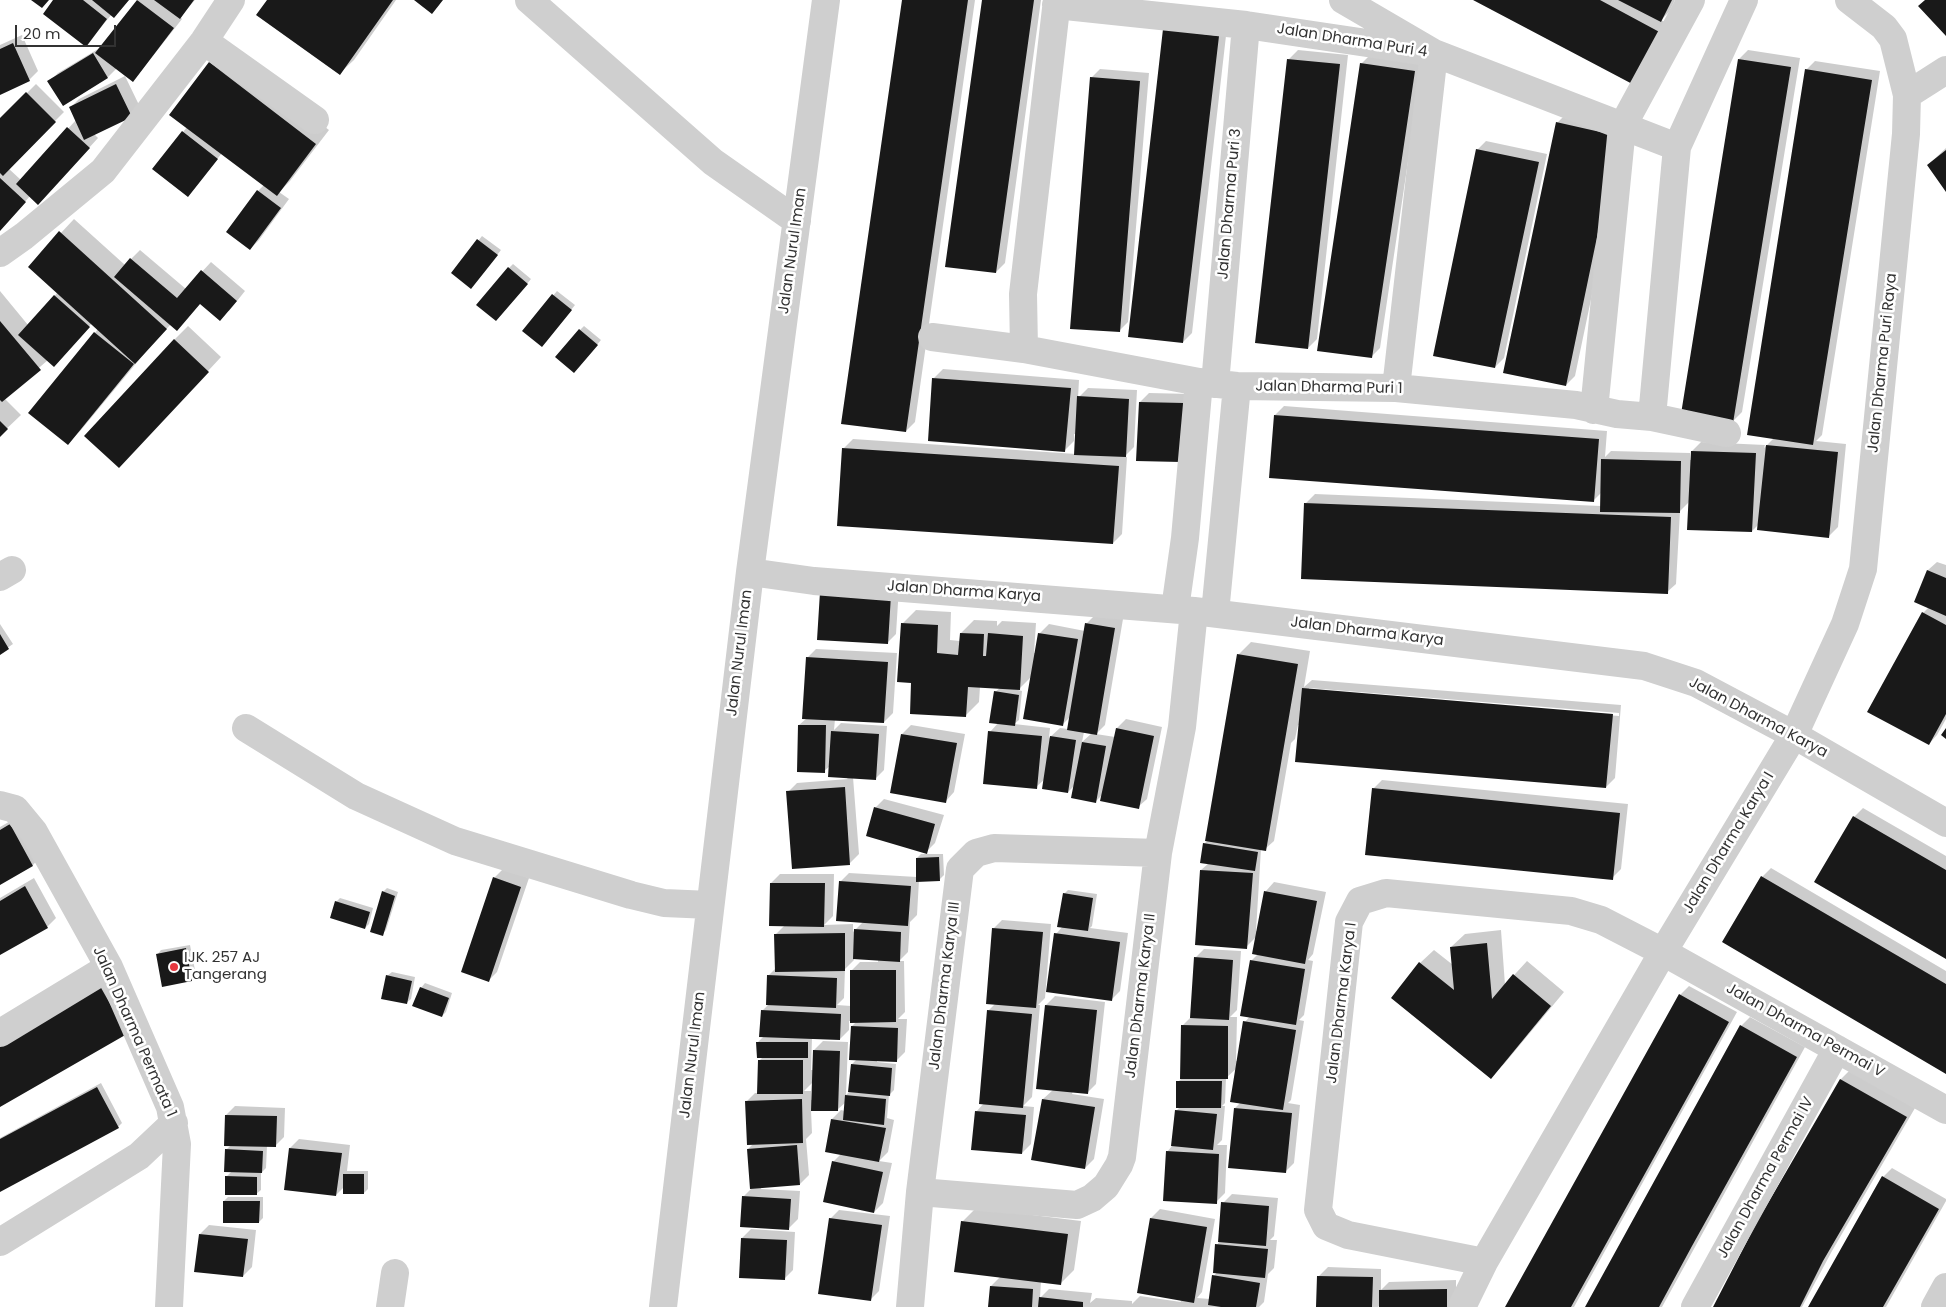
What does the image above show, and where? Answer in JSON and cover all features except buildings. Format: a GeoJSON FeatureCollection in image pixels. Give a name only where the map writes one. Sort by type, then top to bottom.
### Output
{"type":"FeatureCollection","features":[{"type":"Feature","properties":{"kind":"street"},"geometry":{"type":"LineString","coordinates":[[0,253],[24,236],[103,171],[204,40],[230,0]]}},
{"type":"Feature","properties":{"kind":"street"},"geometry":{"type":"LineString","coordinates":[[529,0],[713,162],[797,221]]}},
{"type":"Feature","properties":{"kind":"street","name":"Jalan Nurul Iman"},"geometry":{"type":"LineString","coordinates":[[663,1307],[750,572],[826,0]]}},
{"type":"Feature","properties":{"kind":"street"},"geometry":{"type":"LineString","coordinates":[[1343,0],[1434,53],[1622,128],[1677,147]]}},
{"type":"Feature","properties":{"kind":"street"},"geometry":{"type":"LineString","coordinates":[[1594,410],[1622,128],[1691,0]]}},
{"type":"Feature","properties":{"kind":"street"},"geometry":{"type":"LineString","coordinates":[[1652,417],[1677,147],[1744,0]]}},
{"type":"Feature","properties":{"kind":"street","name":"Jalan Dharma Puri Raya"},"geometry":{"type":"LineString","coordinates":[[1794,735],[1845,624],[1863,569],[1905,144],[1907,95],[1893,39],[1884,27],[1849,0]]}},
{"type":"Feature","properties":{"kind":"street"},"geometry":{"type":"LineString","coordinates":[[1024,349],[1023,294],[1057,2]]}},
{"type":"Feature","properties":{"kind":"street","name":"Jalan Dharma Puri 4"},"geometry":{"type":"LineString","coordinates":[[1057,2],[1246,25],[1434,53],[1396,388]]}},
{"type":"Feature","properties":{"kind":"street","name":"Jalan Dharma Puri 3"},"geometry":{"type":"LineString","coordinates":[[1217,384],[1246,25]]}},
{"type":"Feature","properties":{"kind":"street"},"geometry":{"type":"LineString","coordinates":[[204,40],[315,120]]}},
{"type":"Feature","properties":{"kind":"street"},"geometry":{"type":"LineString","coordinates":[[1907,95],[1946,70]]}},
{"type":"Feature","properties":{"kind":"street","name":"Jalan Dharma Puri 1"},"geometry":{"type":"LineString","coordinates":[[932,336],[1024,349],[1217,384],[1396,388],[1576,405],[1633,417],[1652,417],[1727,433]]}},
{"type":"Feature","properties":{"kind":"street"},"geometry":{"type":"LineString","coordinates":[[1194,611],[1217,384]]}},
{"type":"Feature","properties":{"kind":"street"},"geometry":{"type":"LineString","coordinates":[[1194,611],[1185,538],[1217,384]]}},
{"type":"Feature","properties":{"kind":"street","name":"Jalan Dharma Karya"},"geometry":{"type":"LineString","coordinates":[[750,572],[814,581],[1194,611],[1644,666],[1696,682],[1794,735],[1946,823]]}},
{"type":"Feature","properties":{"kind":"street","name":"Jalan Dharma Karya II"},"geometry":{"type":"LineString","coordinates":[[920,1192],[1077,1205],[1098,1193],[1112,1178],[1122,1157],[1158,853],[1182,727],[1194,611]]}},
{"type":"Feature","properties":{"kind":"street"},"geometry":{"type":"LineString","coordinates":[[246,728],[356,796],[455,841],[631,895],[664,903],[710,905]]}},
{"type":"Feature","properties":{"kind":"street","name":"Jalan Dharma Karya I"},"geometry":{"type":"LineString","coordinates":[[1462,1307],[1484,1262],[1663,952],[1794,735]]}},
{"type":"Feature","properties":{"kind":"street","name":"Jalan Dharma Permata 1"},"geometry":{"type":"LineString","coordinates":[[7,807],[34,832],[109,967],[170,1107],[177,1144],[174,1306]]}},
{"type":"Feature","properties":{"kind":"street","name":"Jalan Dharma Karya III"},"geometry":{"type":"LineString","coordinates":[[910,1307],[920,1192],[958,873],[963,864],[976,853],[994,848],[1158,853]]}},
{"type":"Feature","properties":{"kind":"street","name":"Jalan Dharma Karya I"},"geometry":{"type":"LineString","coordinates":[[1484,1262],[1348,1235],[1326,1226],[1318,1210],[1349,922],[1360,901],[1386,893],[1571,911],[1601,920],[1663,952]]}},
{"type":"Feature","properties":{"kind":"street","name":"Jalan Dharma Permai V"},"geometry":{"type":"LineString","coordinates":[[1663,952],[1946,1110]]}},
{"type":"Feature","properties":{"kind":"street"},"geometry":{"type":"LineString","coordinates":[[0,1033],[109,967]]}},
{"type":"Feature","properties":{"kind":"street","name":"Jalan Dharma Permai IV"},"geometry":{"type":"LineString","coordinates":[[1695,1307],[1837,1049]]}},
{"type":"Feature","properties":{"kind":"street"},"geometry":{"type":"LineString","coordinates":[[0,1242],[139,1156],[174,1123]]}},
{"type":"Feature","properties":{"kind":"street"},"geometry":{"type":"LineString","coordinates":[[390,1307],[395,1273]]}},
{"type":"Feature","properties":{"kind":"street"},"geometry":{"type":"LineString","coordinates":[[1935,1307],[1946,1286]]}},
{"type":"Feature","properties":{"kind":"place","name":"IJK. 257 AJ Tangerang"},"geometry":{"type":"Point","coordinates":[174,967]}}]}
